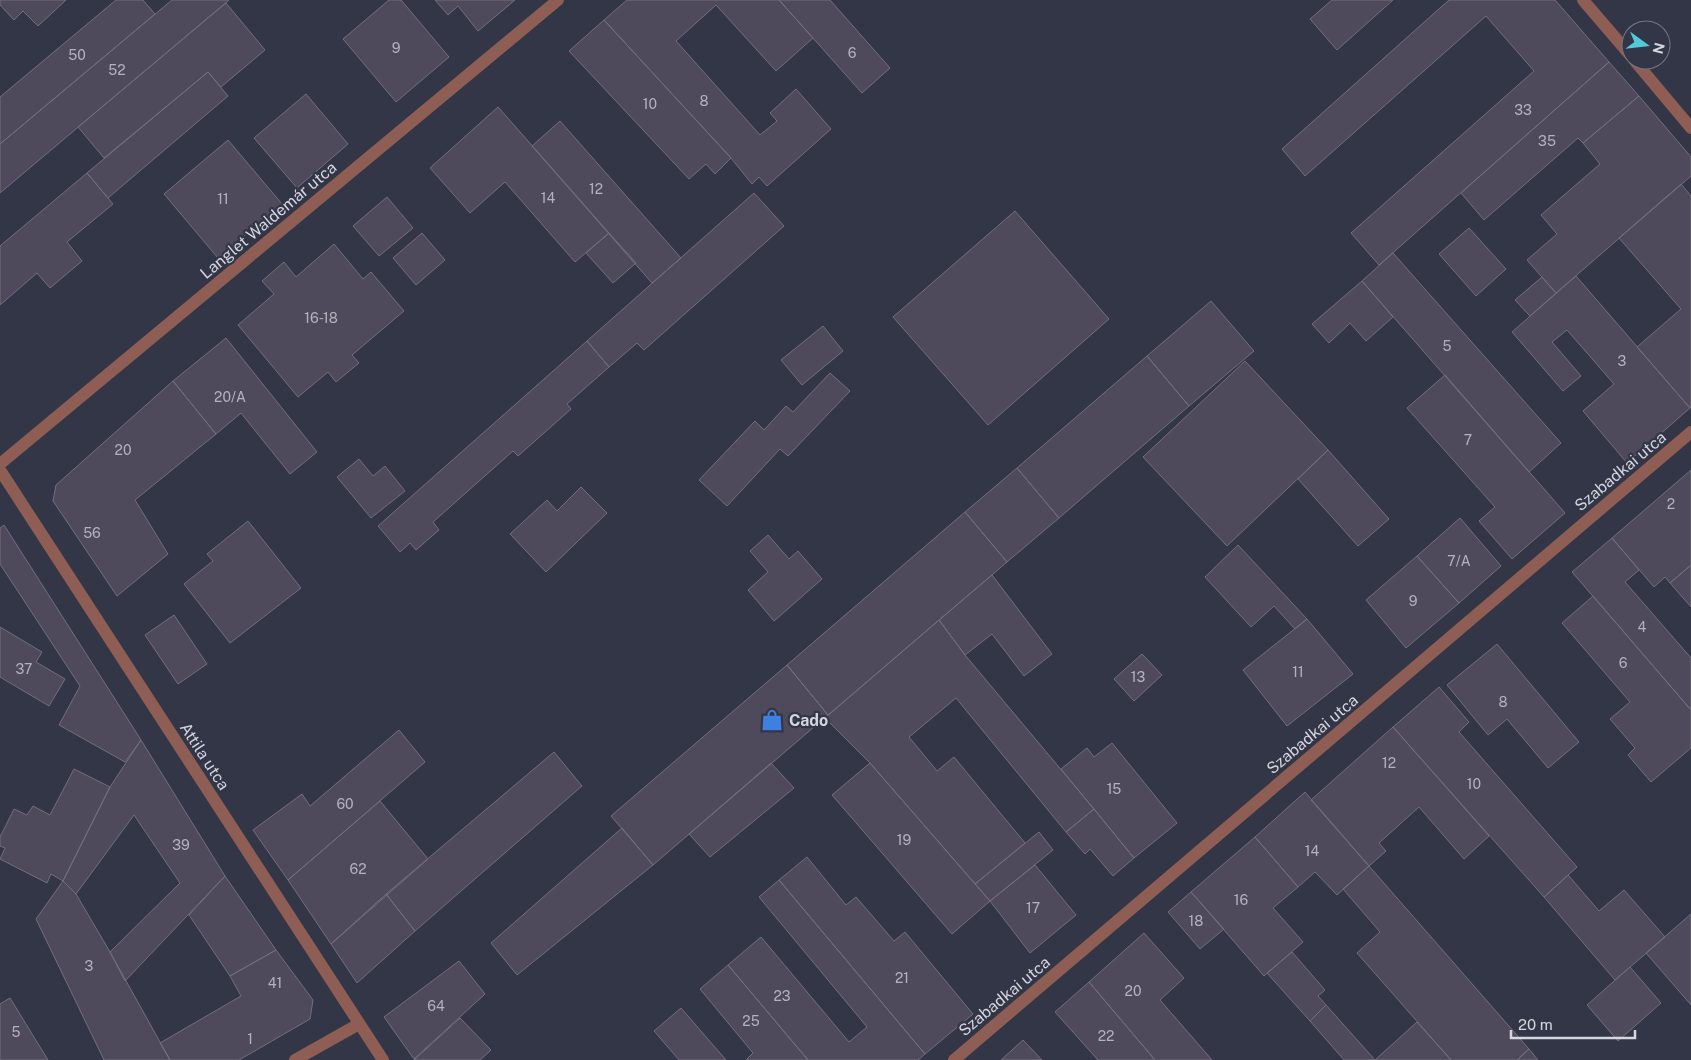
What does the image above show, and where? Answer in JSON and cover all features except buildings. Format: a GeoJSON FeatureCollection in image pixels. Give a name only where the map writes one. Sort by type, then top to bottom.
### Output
{"type":"FeatureCollection","features":[{"type":"Feature","properties":{"kind":"street","name":"Langlet Waldemár utca"},"geometry":{"type":"LineString","coordinates":[[0,464],[558,0]]}},
{"type":"Feature","properties":{"kind":"street"},"geometry":{"type":"LineString","coordinates":[[1584,0],[1621,44]]}},
{"type":"Feature","properties":{"kind":"street"},"geometry":{"type":"LineString","coordinates":[[1642,70],[1691,128]]}},
{"type":"Feature","properties":{"kind":"street","name":"Szabadkai utca"},"geometry":{"type":"LineString","coordinates":[[954,1060],[1691,432]]}},
{"type":"Feature","properties":{"kind":"street","name":"Attila utca"},"geometry":{"type":"LineString","coordinates":[[0,470],[383,1060]]}},
{"type":"Feature","properties":{"kind":"street"},"geometry":{"type":"LineString","coordinates":[[295,1060],[359,1024]]}},
{"type":"Feature","properties":{"kind":"place","name":"Cado"},"geometry":{"type":"Point","coordinates":[772,720]}}]}
